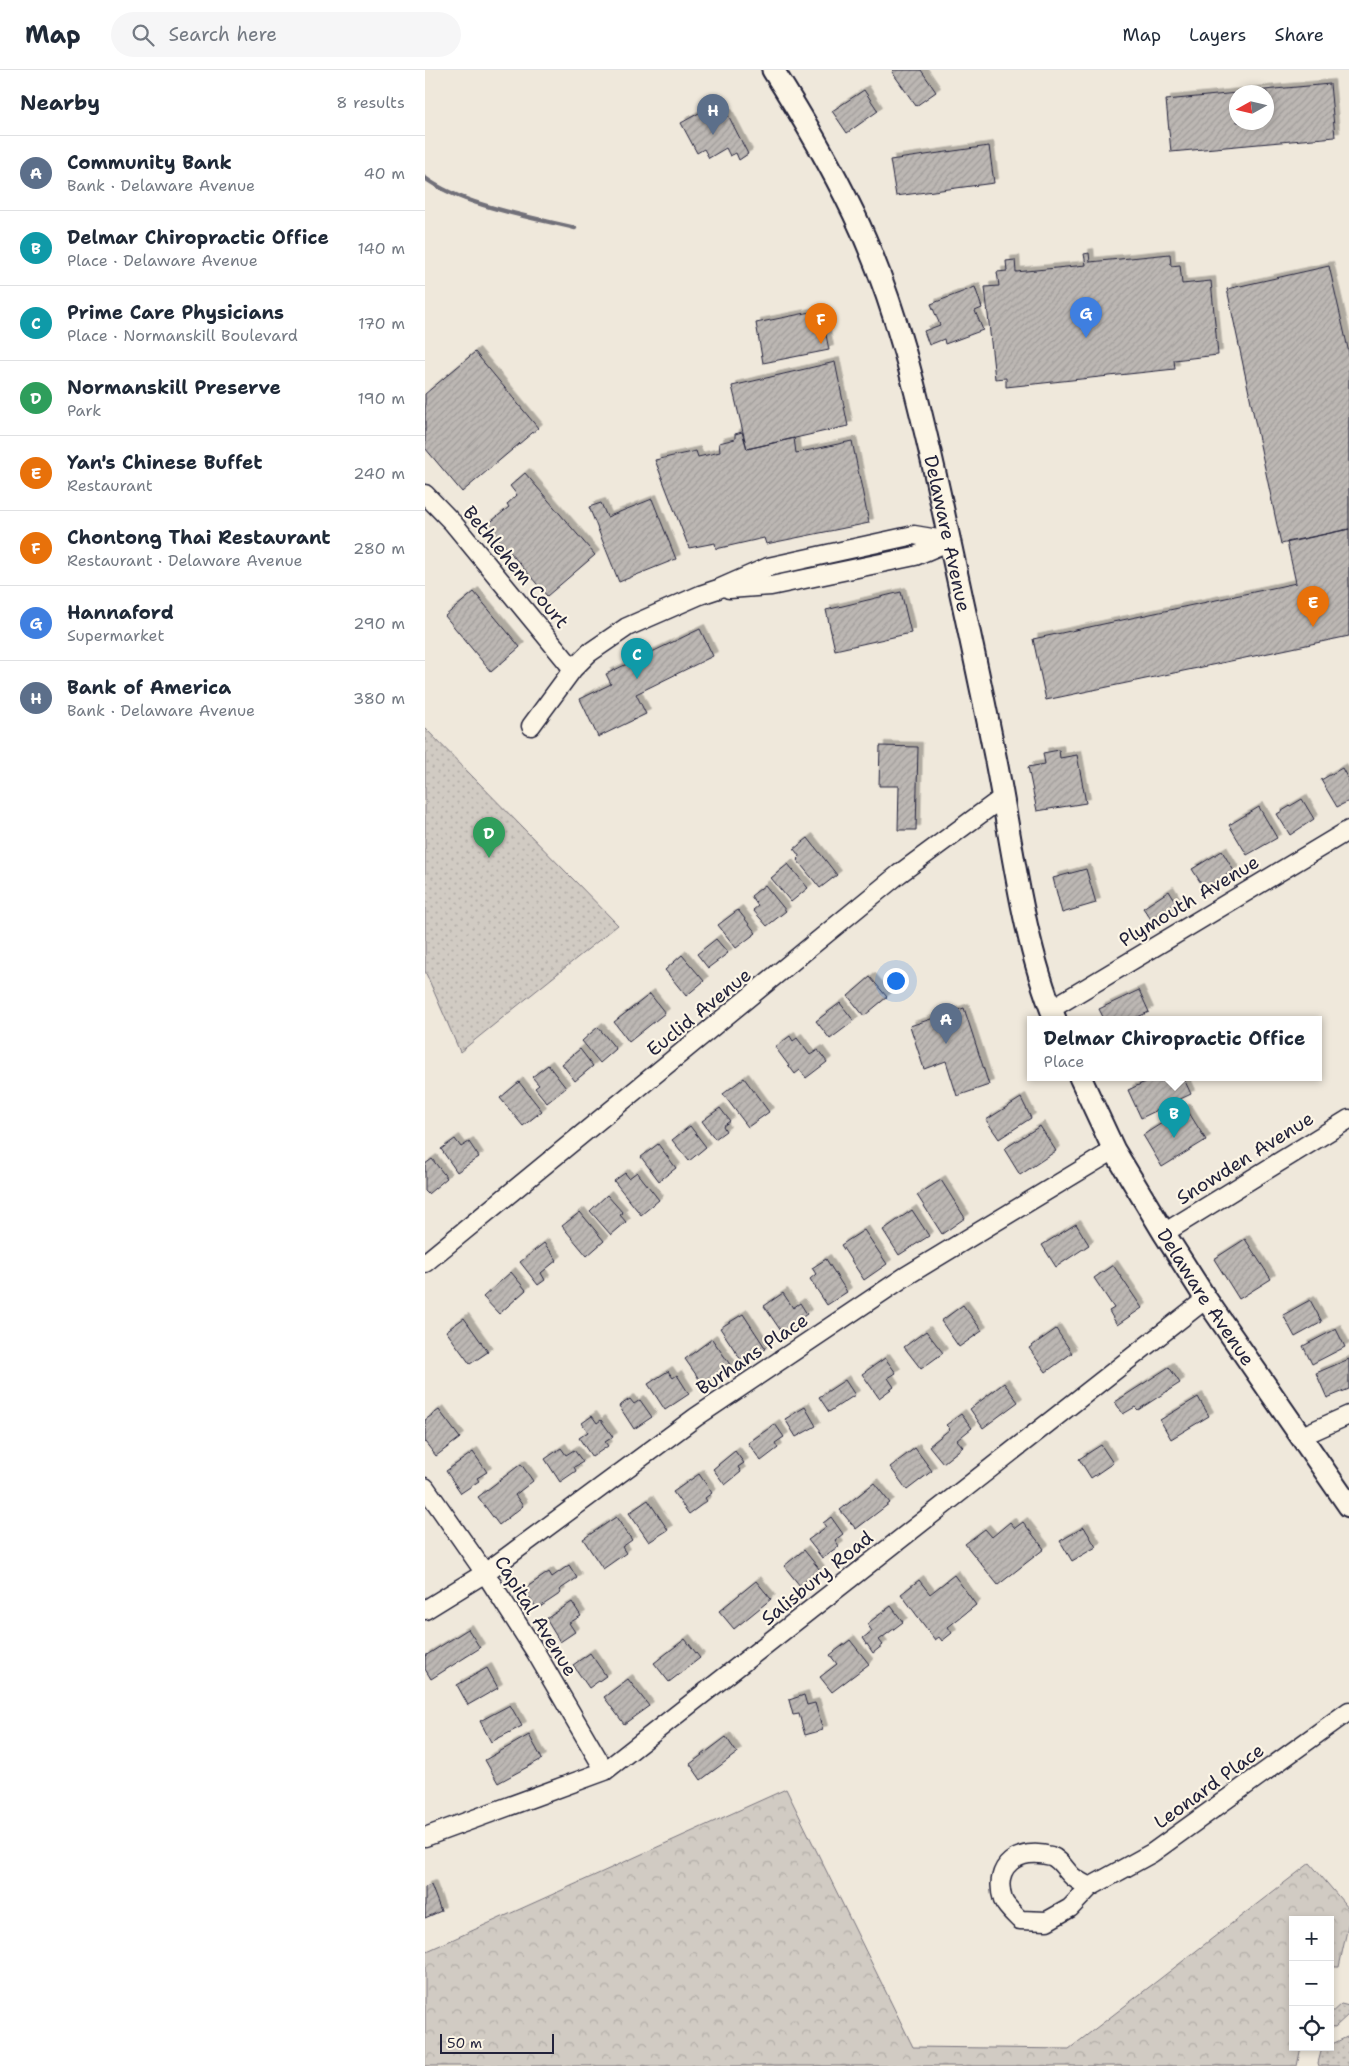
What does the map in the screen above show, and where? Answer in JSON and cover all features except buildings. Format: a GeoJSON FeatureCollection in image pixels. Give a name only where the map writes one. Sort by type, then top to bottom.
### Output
{"type":"FeatureCollection","features":[{"type":"Feature","properties":{"kind":"main road","name":"Delaware Avenue"},"geometry":{"type":"LineString","coordinates":[[773,70],[855,215],[900,336],[918,400],[950,541],[993,747],[1023,904],[1053,1014]]}},
{"type":"Feature","properties":{"kind":"main road","name":"Delaware Avenue"},"geometry":{"type":"LineString","coordinates":[[1082,1081],[1115,1150],[1164,1233],[1206,1299],[1349,1506]]}},
{"type":"Feature","properties":{"kind":"street","name":"Bethlehem Court"},"geometry":{"type":"LineString","coordinates":[[425,494],[453,524],[573,670]]}},
{"type":"Feature","properties":{"kind":"street"},"geometry":{"type":"LineString","coordinates":[[531,726],[573,670],[589,653],[627,627],[699,595],[718,589],[768,566],[914,535],[950,541]]}},
{"type":"Feature","properties":{"kind":"street","name":"Euclid Avenue"},"geometry":{"type":"LineString","coordinates":[[425,1263],[899,874],[1002,798]]}},
{"type":"Feature","properties":{"kind":"street","name":"Plymouth Avenue"},"geometry":{"type":"LineString","coordinates":[[1053,1014],[1349,830]]}},
{"type":"Feature","properties":{"kind":"street","name":"Snowden Avenue"},"geometry":{"type":"LineString","coordinates":[[1164,1233],[1349,1118]]}},
{"type":"Feature","properties":{"kind":"street","name":"Burhans Place"},"geometry":{"type":"LineString","coordinates":[[425,1610],[485,1573],[696,1417],[906,1276],[1115,1150]]}},
{"type":"Feature","properties":{"kind":"street","name":"Salisbury Road"},"geometry":{"type":"LineString","coordinates":[[425,1837],[605,1771],[1206,1299]]}},
{"type":"Feature","properties":{"kind":"street"},"geometry":{"type":"LineString","coordinates":[[1302,1436],[1349,1415]]}},
{"type":"Feature","properties":{"kind":"street","name":"Capital Avenue"},"geometry":{"type":"LineString","coordinates":[[425,1487],[485,1573],[535,1651],[605,1771]]}},
{"type":"Feature","properties":{"kind":"street","name":"Leonard Place"},"geometry":{"type":"LineString","coordinates":[[1090,1887],[1073,1877],[1054,1857],[1035,1852],[1017,1857],[1004,1868],[1000,1883],[1004,1902],[1020,1920],[1047,1921],[1070,1908],[1090,1887],[1152,1853],[1349,1711]]}},
{"type":"Feature","properties":{"kind":"green space"},"geometry":{"type":"Polygon","coordinates":[[[425,728],[618,925],[460,1052],[425,971],[425,728]]]}},
{"type":"Feature","properties":{"kind":"green space"},"geometry":{"type":"Polygon","coordinates":[[[786,1789],[913,2047],[1069,2049],[1310,1863],[1349,1909],[1349,1921],[1339,1967],[1334,1967],[1334,1916],[1289,1916],[1289,2051],[1300,2051],[1297,2066],[425,2066],[425,1952],[786,1789]]]}},
{"type":"Feature","properties":{"kind":"green space"},"geometry":{"type":"Polygon","coordinates":[[[1341,2004],[1349,2006],[1349,2014],[1335,2027],[1334,2027],[1334,2010],[1341,2004]]]}},
{"type":"Feature","properties":{"kind":"green space"},"geometry":{"type":"Polygon","coordinates":[[[1349,2036],[1349,2066],[1319,2066],[1321,2051],[1334,2051],[1334,2043],[1349,2036]]]}},
{"type":"Feature","properties":{"kind":"waterway"},"geometry":{"type":"LineString","coordinates":[[425,178],[457,196],[476,203],[575,228]]}},
{"type":"Feature","properties":{"kind":"place","name":"Bank of America"},"geometry":{"type":"Point","coordinates":[713,135]}},
{"type":"Feature","properties":{"kind":"place","name":"Hannaford"},"geometry":{"type":"Point","coordinates":[1086,338]}},
{"type":"Feature","properties":{"kind":"place","name":"Chontong Thai Restaurant"},"geometry":{"type":"Point","coordinates":[821,344]}},
{"type":"Feature","properties":{"kind":"place","name":"Yan's Chinese Buffet"},"geometry":{"type":"Point","coordinates":[1313,627]}},
{"type":"Feature","properties":{"kind":"place","name":"Prime Care Physicians"},"geometry":{"type":"Point","coordinates":[637,679]}},
{"type":"Feature","properties":{"kind":"place","name":"Normanskill Preserve"},"geometry":{"type":"Point","coordinates":[489,858]}},
{"type":"Feature","properties":{"kind":"place","name":"Community Bank"},"geometry":{"type":"Point","coordinates":[946,1044]}},
{"type":"Feature","properties":{"kind":"place","name":"Delmar Chiropractic Office"},"geometry":{"type":"Point","coordinates":[1174,1138]}}]}
